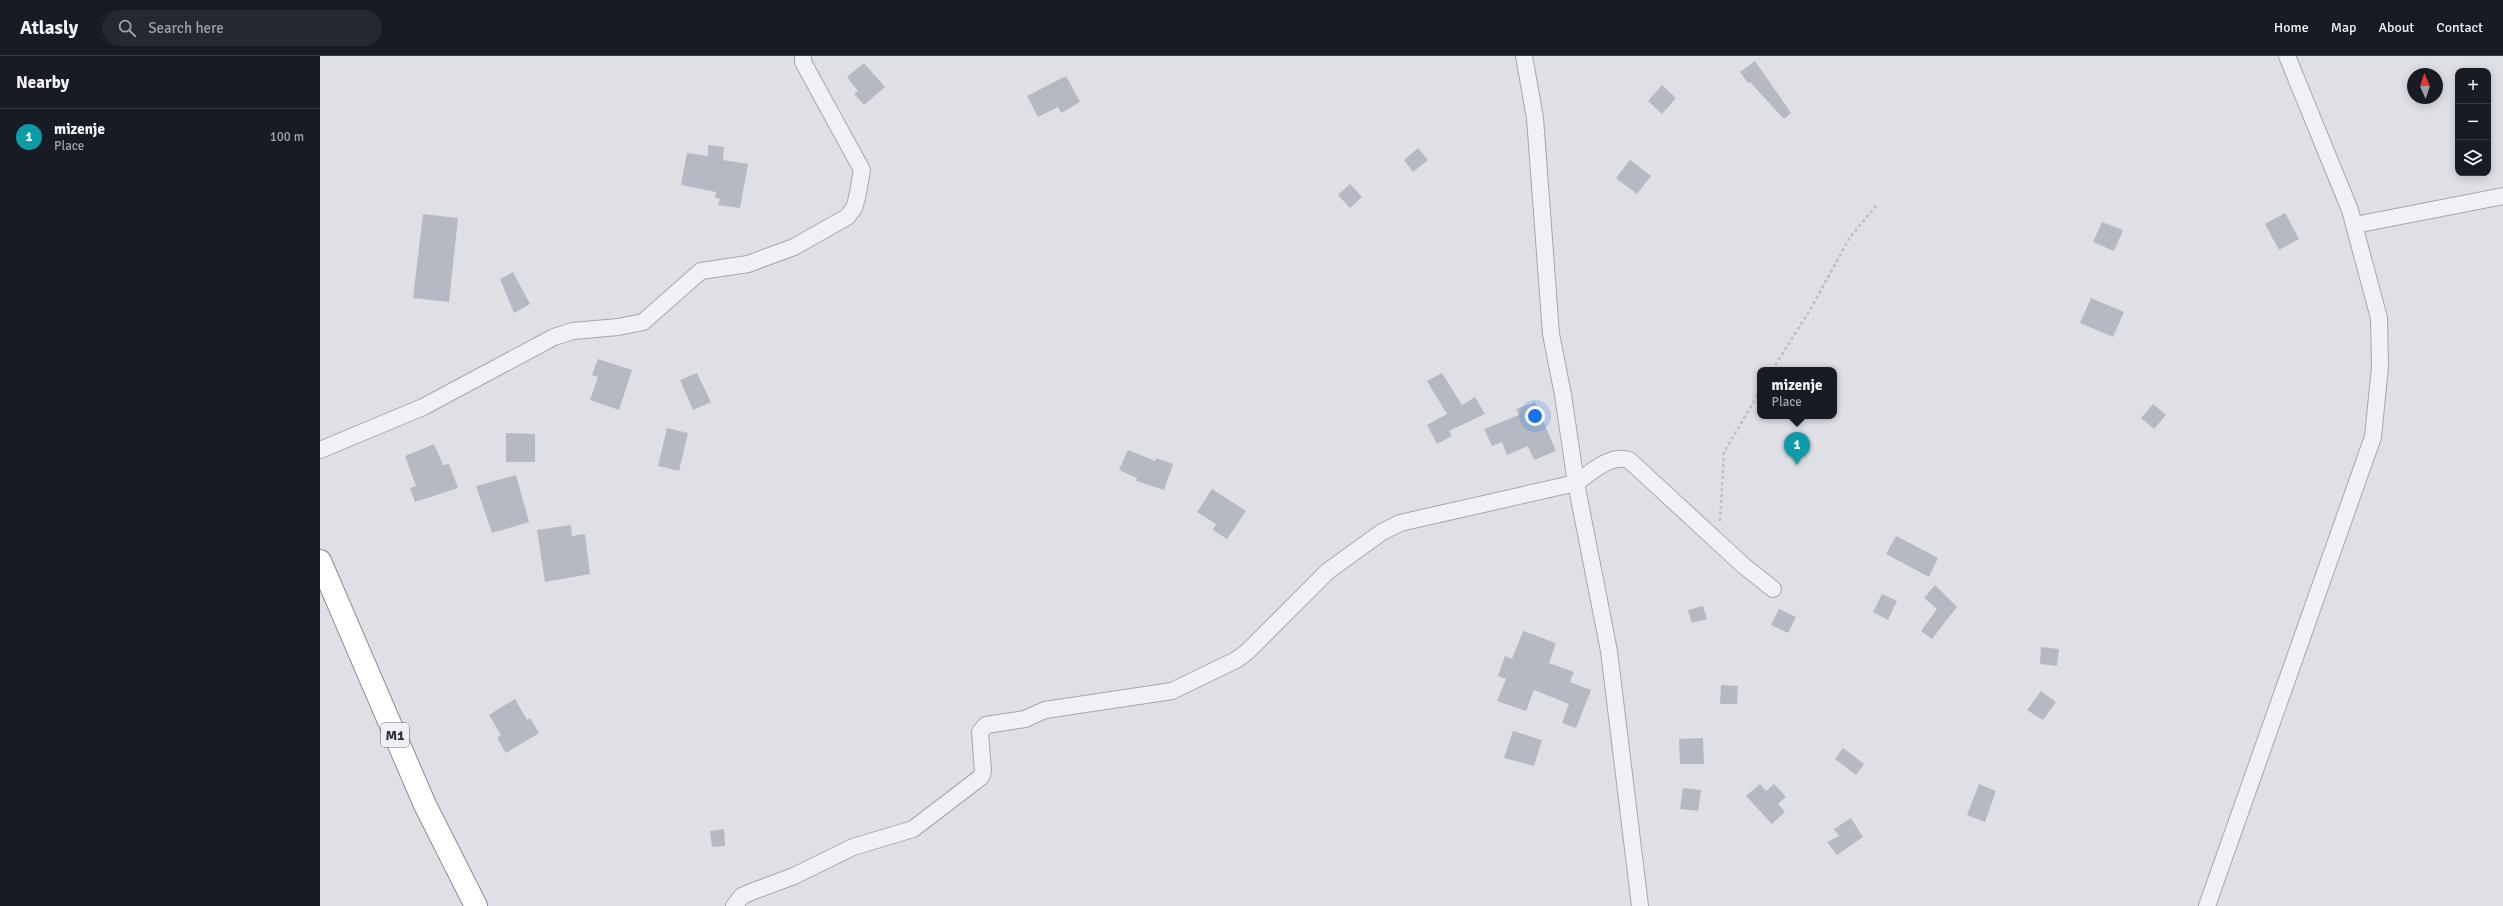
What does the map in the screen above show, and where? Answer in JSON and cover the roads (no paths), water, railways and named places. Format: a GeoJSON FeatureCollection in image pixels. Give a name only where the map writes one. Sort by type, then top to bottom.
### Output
{"type":"FeatureCollection","features":[{"type":"Feature","properties":{"kind":"highway","name":"M1"},"geometry":{"type":"LineString","coordinates":[[320,561],[425,805],[476,906]]}},
{"type":"Feature","properties":{"kind":"street"},"geometry":{"type":"LineString","coordinates":[[320,450],[423,407],[554,336],[573,331],[618,327],[643,322],[701,271],[748,264],[800,244],[847,217],[854,208],[862,170],[803,62],[803,56]]}},
{"type":"Feature","properties":{"kind":"street"},"geometry":{"type":"LineString","coordinates":[[1524,56],[1535,118],[1550,334],[1564,395],[1576,483],[1609,651],[1640,906]]}},
{"type":"Feature","properties":{"kind":"street"},"geometry":{"type":"LineString","coordinates":[[2207,906],[2373,437],[2380,367],[2379,318],[2355,225],[2287,56]]}},
{"type":"Feature","properties":{"kind":"street"},"geometry":{"type":"LineString","coordinates":[[2355,225],[2503,196]]}},
{"type":"Feature","properties":{"kind":"street"},"geometry":{"type":"LineString","coordinates":[[734,906],[742,896],[794,876],[853,847],[913,829],[981,777],[983,771],[980,732],[986,725],[1025,719],[1045,710],[1172,691],[1247,652],[1328,571],[1391,527],[1576,483],[1615,459],[1629,460],[1744,566],[1773,589]]}},
{"type":"Feature","properties":{"kind":"place","name":"mizenje"},"geometry":{"type":"Point","coordinates":[1797,465]}}]}
